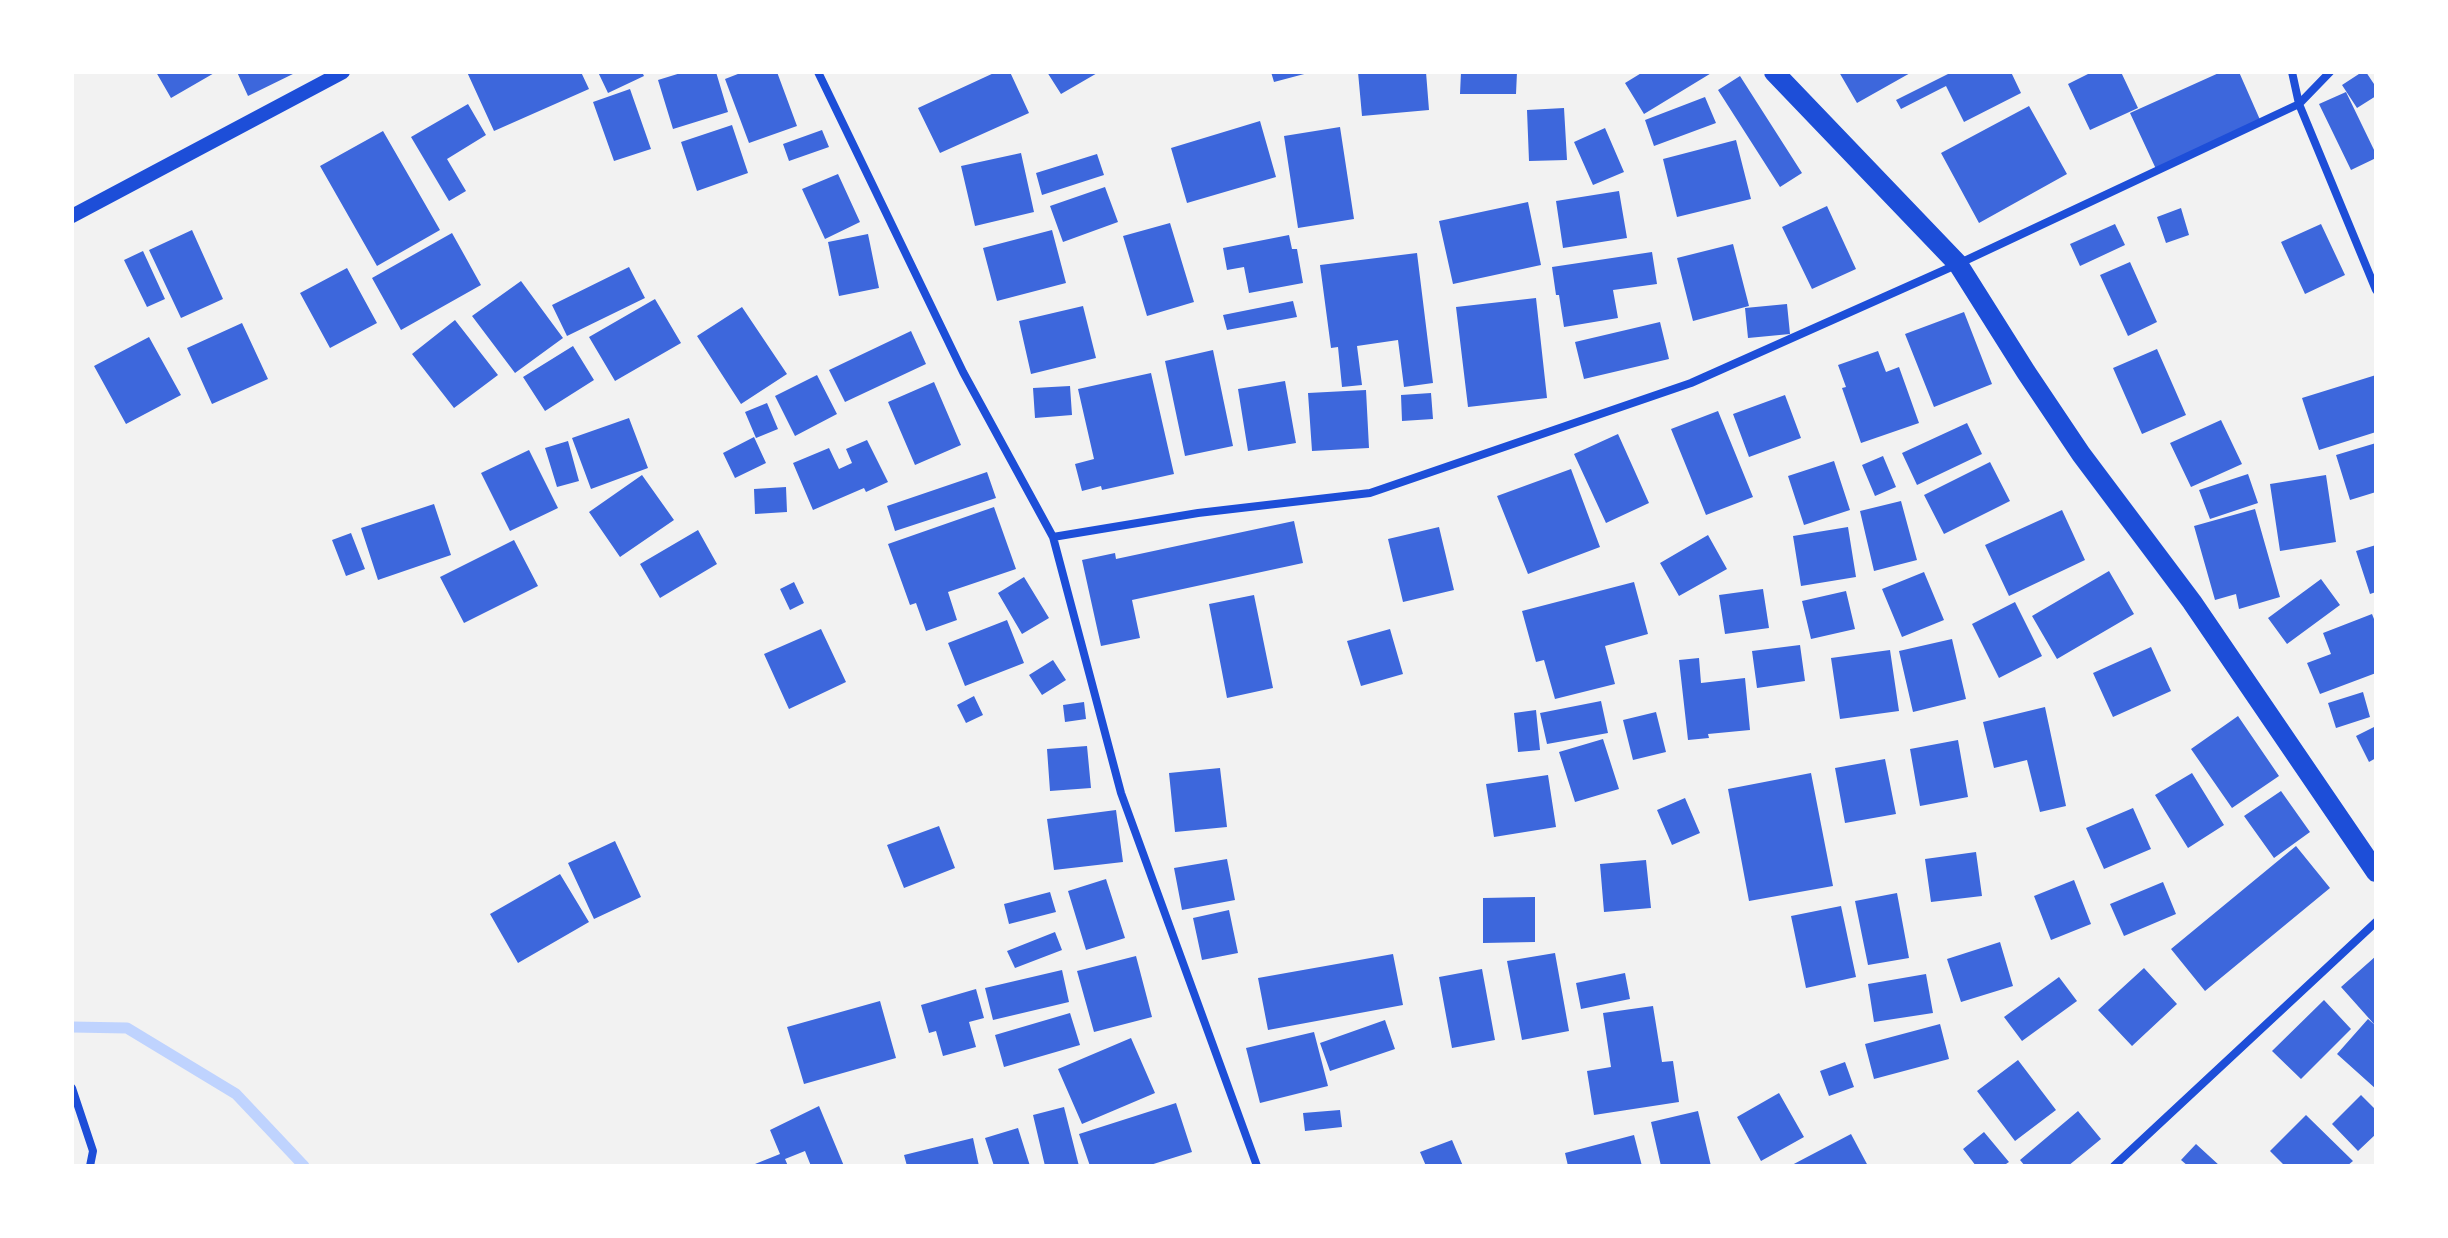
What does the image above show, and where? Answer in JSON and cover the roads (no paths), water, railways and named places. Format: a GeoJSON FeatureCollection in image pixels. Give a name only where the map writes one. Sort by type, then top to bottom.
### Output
{"type":"FeatureCollection","features":[{"type":"Feature","properties":{"kind":"main road"},"geometry":{"type":"LineString","coordinates":[[1774,72],[1958,264],[2081,454],[2192,602],[2376,872]]}},
{"type":"Feature","properties":{"kind":"street"},"geometry":{"type":"LineString","coordinates":[[72,216],[343,72]]}},
{"type":"Feature","properties":{"kind":"street"},"geometry":{"type":"LineString","coordinates":[[818,72],[963,372],[1053,537],[1121,793],[1257,1166]]}},
{"type":"Feature","properties":{"kind":"street"},"geometry":{"type":"LineString","coordinates":[[2292,72],[2299,104],[2376,288]]}},
{"type":"Feature","properties":{"kind":"street"},"geometry":{"type":"LineString","coordinates":[[1053,537],[1198,513],[1370,493],[1691,383],[1958,264],[2299,104],[2330,72]]}},
{"type":"Feature","properties":{"kind":"street"},"geometry":{"type":"LineString","coordinates":[[2114,1166],[2376,922]]}},
{"type":"Feature","properties":{"kind":"street"},"geometry":{"type":"LineString","coordinates":[[72,1088],[93,1151],[90,1166]]}},
{"type":"Feature","properties":{"kind":"waterway"},"geometry":{"type":"LineString","coordinates":[[72,1027],[127,1028],[236,1094],[304,1166]]}}]}
